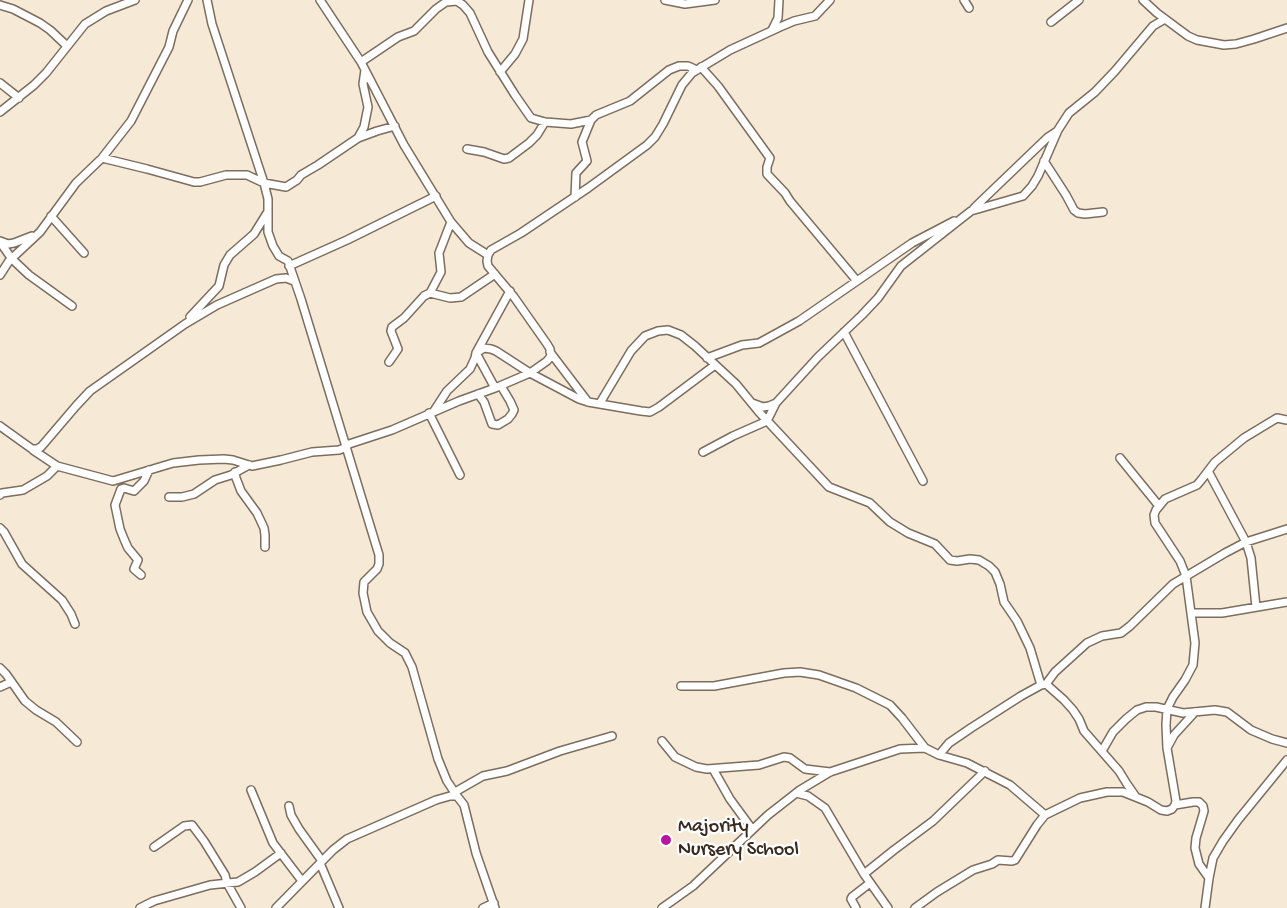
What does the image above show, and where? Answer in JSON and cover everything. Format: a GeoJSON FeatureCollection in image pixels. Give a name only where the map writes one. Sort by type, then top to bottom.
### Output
{"type":"FeatureCollection","features":[{"type":"Feature","properties":{"kind":"street"},"geometry":{"type":"LineString","coordinates":[[0,112],[46,73],[85,24],[106,11],[135,0]]}},
{"type":"Feature","properties":{"kind":"street"},"geometry":{"type":"LineString","coordinates":[[0,275],[12,259],[40,232],[76,183],[102,159],[131,121],[169,46],[188,0]]}},
{"type":"Feature","properties":{"kind":"street"},"geometry":{"type":"LineString","coordinates":[[207,0],[212,24],[264,183],[268,199],[268,232],[280,257],[287,260],[318,352],[379,555],[377,569],[364,582],[363,593],[367,612],[378,632],[405,653],[412,667],[438,759],[447,781],[465,805],[476,853],[494,906],[483,908]]}},
{"type":"Feature","properties":{"kind":"street"},"geometry":{"type":"LineString","coordinates":[[321,0],[361,62],[404,145],[451,222],[469,243],[488,255]]}},
{"type":"Feature","properties":{"kind":"street"},"geometry":{"type":"LineString","coordinates":[[500,72],[508,65],[523,39],[529,0]]}},
{"type":"Feature","properties":{"kind":"street"},"geometry":{"type":"LineString","coordinates":[[665,0],[685,4],[715,0]]}},
{"type":"Feature","properties":{"kind":"street"},"geometry":{"type":"LineString","coordinates":[[772,30],[778,18],[779,0]]}},
{"type":"Feature","properties":{"kind":"street"},"geometry":{"type":"LineString","coordinates":[[588,402],[550,352],[547,344],[510,291],[488,266],[488,255],[492,250],[575,197],[647,145],[663,124],[682,86],[692,73],[730,50],[772,30],[815,16],[830,0]]}},
{"type":"Feature","properties":{"kind":"street"},"geometry":{"type":"LineString","coordinates":[[964,0],[969,8]]}},
{"type":"Feature","properties":{"kind":"street"},"geometry":{"type":"LineString","coordinates":[[1051,22],[1079,0]]}},
{"type":"Feature","properties":{"kind":"street"},"geometry":{"type":"LineString","coordinates":[[1143,0],[1165,19],[1197,40],[1224,45],[1254,39],[1287,28]]}},
{"type":"Feature","properties":{"kind":"street"},"geometry":{"type":"LineString","coordinates":[[361,62],[398,37],[414,31],[446,2],[457,2],[470,13],[488,52],[531,118],[545,122],[571,124],[591,120]]}},
{"type":"Feature","properties":{"kind":"street"},"geometry":{"type":"LineString","coordinates":[[0,5],[40,23],[67,46]]}},
{"type":"Feature","properties":{"kind":"street"},"geometry":{"type":"LineString","coordinates":[[1153,27],[1157,13]]}},
{"type":"Feature","properties":{"kind":"street"},"geometry":{"type":"LineString","coordinates":[[971,211],[1023,196],[1032,186],[1063,120],[1115,72],[1153,27],[1165,19]]}},
{"type":"Feature","properties":{"kind":"street"},"geometry":{"type":"LineString","coordinates":[[575,197],[576,173],[588,161],[582,142],[591,120],[596,115],[630,101],[669,70],[679,66],[699,68],[717,86],[770,158],[767,174],[857,280]]}},
{"type":"Feature","properties":{"kind":"street"},"geometry":{"type":"LineString","coordinates":[[358,138],[364,127],[368,108],[363,84],[365,70]]}},
{"type":"Feature","properties":{"kind":"street"},"geometry":{"type":"LineString","coordinates":[[0,83],[19,98]]}},
{"type":"Feature","properties":{"kind":"street"},"geometry":{"type":"LineString","coordinates":[[467,149],[504,159],[509,158],[537,135],[545,122]]}},
{"type":"Feature","properties":{"kind":"street"},"geometry":{"type":"LineString","coordinates":[[102,159],[194,182],[235,174],[247,175],[264,183],[286,187],[358,138],[395,126]]}},
{"type":"Feature","properties":{"kind":"street"},"geometry":{"type":"LineString","coordinates":[[703,452],[767,421],[776,403],[878,298],[901,266],[971,211],[1058,130]]}},
{"type":"Feature","properties":{"kind":"street"},"geometry":{"type":"LineString","coordinates":[[1044,161],[1074,210],[1085,214],[1103,212]]}},
{"type":"Feature","properties":{"kind":"street"},"geometry":{"type":"LineString","coordinates":[[289,266],[436,196]]}},
{"type":"Feature","properties":{"kind":"street"},"geometry":{"type":"LineString","coordinates":[[185,324],[219,286],[224,266],[230,255],[254,234],[267,213]]}},
{"type":"Feature","properties":{"kind":"street"},"geometry":{"type":"LineString","coordinates":[[51,216],[84,253]]}},
{"type":"Feature","properties":{"kind":"street"},"geometry":{"type":"LineString","coordinates":[[706,358],[742,345],[759,343],[799,321],[912,243],[962,218]]}},
{"type":"Feature","properties":{"kind":"street"},"geometry":{"type":"LineString","coordinates":[[430,293],[441,272],[439,253],[451,222]]}},
{"type":"Feature","properties":{"kind":"street"},"geometry":{"type":"LineString","coordinates":[[0,241],[8,244],[14,243],[40,232]]}},
{"type":"Feature","properties":{"kind":"street"},"geometry":{"type":"LineString","coordinates":[[0,241],[12,259],[72,306]]}},
{"type":"Feature","properties":{"kind":"street"},"geometry":{"type":"LineString","coordinates":[[388,362],[398,349],[391,331],[392,327],[404,318],[423,296],[430,293],[450,298],[461,297],[495,274]]}},
{"type":"Feature","properties":{"kind":"street"},"geometry":{"type":"LineString","coordinates":[[32,449],[41,447],[90,392],[185,324],[218,305],[276,279],[294,281]]}},
{"type":"Feature","properties":{"kind":"street"},"geometry":{"type":"LineString","coordinates":[[432,412],[447,391],[470,369],[476,353],[510,291]]}},
{"type":"Feature","properties":{"kind":"street"},"geometry":{"type":"LineString","coordinates":[[600,403],[631,351],[645,336],[657,331],[668,330],[681,335],[736,384],[829,487],[870,503],[890,522],[908,533],[935,544],[950,560],[979,560],[995,572],[1004,602],[1017,621],[1044,684],[1073,710],[1084,731],[1119,771],[1136,798]]}},
{"type":"Feature","properties":{"kind":"street"},"geometry":{"type":"LineString","coordinates":[[844,332],[923,481]]}},
{"type":"Feature","properties":{"kind":"street"},"geometry":{"type":"LineString","coordinates":[[476,353],[484,348],[491,349],[530,373],[588,402],[651,411],[715,366]]}},
{"type":"Feature","properties":{"kind":"street"},"geometry":{"type":"LineString","coordinates":[[0,426],[57,466],[113,481],[173,463],[199,460],[229,459],[249,465],[263,464],[312,452],[339,450],[392,430],[530,373],[551,356],[550,352]]}},
{"type":"Feature","properties":{"kind":"street"},"geometry":{"type":"LineString","coordinates":[[476,353],[513,407],[512,414],[498,425],[492,424],[484,402],[478,394]]}},
{"type":"Feature","properties":{"kind":"street"},"geometry":{"type":"LineString","coordinates":[[542,364],[555,364],[563,368]]}},
{"type":"Feature","properties":{"kind":"street"},"geometry":{"type":"LineString","coordinates":[[752,403],[763,407],[776,403]]}},
{"type":"Feature","properties":{"kind":"street"},"geometry":{"type":"LineString","coordinates":[[432,412],[459,475]]}},
{"type":"Feature","properties":{"kind":"street"},"geometry":{"type":"LineString","coordinates":[[915,908],[973,870],[998,860],[1015,860],[1045,815],[1080,798],[1123,792],[1161,810],[1172,809],[1176,801],[1167,748],[1167,709],[1193,665],[1195,643],[1186,576],[1180,561],[1155,523],[1154,515],[1159,506],[1170,496],[1197,485],[1227,450],[1277,418],[1287,420]]}},
{"type":"Feature","properties":{"kind":"street"},"geometry":{"type":"LineString","coordinates":[[1120,458],[1159,506]]}},
{"type":"Feature","properties":{"kind":"street"},"geometry":{"type":"LineString","coordinates":[[169,497],[194,494],[215,480],[249,465]]}},
{"type":"Feature","properties":{"kind":"street"},"geometry":{"type":"LineString","coordinates":[[0,495],[23,490],[47,476],[57,466]]}},
{"type":"Feature","properties":{"kind":"street"},"geometry":{"type":"LineString","coordinates":[[141,575],[134,569],[138,560],[124,539],[115,505],[120,489],[134,491],[144,481],[149,470]]}},
{"type":"Feature","properties":{"kind":"street"},"geometry":{"type":"LineString","coordinates":[[1208,471],[1246,542],[1251,558],[1256,607]]}},
{"type":"Feature","properties":{"kind":"street"},"geometry":{"type":"LineString","coordinates":[[236,472],[241,490],[264,528],[265,547]]}},
{"type":"Feature","properties":{"kind":"street"},"geometry":{"type":"LineString","coordinates":[[0,528],[22,564],[62,600],[72,614],[75,624]]}},
{"type":"Feature","properties":{"kind":"street"},"geometry":{"type":"LineString","coordinates":[[939,755],[949,743],[970,728],[1044,684],[1087,643],[1102,636],[1120,633],[1130,626],[1173,584],[1246,542],[1287,529]]}},
{"type":"Feature","properties":{"kind":"street"},"geometry":{"type":"LineString","coordinates":[[1191,613],[1222,613],[1287,602]]}},
{"type":"Feature","properties":{"kind":"street"},"geometry":{"type":"LineString","coordinates":[[0,668],[25,701],[56,722],[77,742]]}},
{"type":"Feature","properties":{"kind":"street"},"geometry":{"type":"LineString","coordinates":[[681,686],[714,686],[800,672],[819,675],[856,688],[890,705],[925,747],[939,755],[985,771],[1010,785],[1045,815]]}},
{"type":"Feature","properties":{"kind":"street"},"geometry":{"type":"LineString","coordinates":[[0,687],[11,682]]}},
{"type":"Feature","properties":{"kind":"street"},"geometry":{"type":"LineString","coordinates":[[1102,751],[1113,732],[1137,710],[1146,707],[1174,712],[1215,710],[1227,712],[1251,730],[1287,743]]}},
{"type":"Feature","properties":{"kind":"street"},"geometry":{"type":"LineString","coordinates":[[1167,748],[1174,735],[1195,712]]}},
{"type":"Feature","properties":{"kind":"street"},"geometry":{"type":"LineString","coordinates":[[276,908],[302,880],[347,839],[436,800],[456,794],[483,776],[507,771],[560,751],[612,736]]}},
{"type":"Feature","properties":{"kind":"street"},"geometry":{"type":"LineString","coordinates":[[662,741],[675,757],[696,767],[713,769],[759,765],[784,757],[790,758],[805,769],[830,772]]}},
{"type":"Feature","properties":{"kind":"street"},"geometry":{"type":"LineString","coordinates":[[663,908],[693,886],[768,815],[796,793],[830,772],[900,749],[925,747]]}},
{"type":"Feature","properties":{"kind":"street"},"geometry":{"type":"LineString","coordinates":[[1205,908],[1214,858],[1223,841],[1287,760]]}},
{"type":"Feature","properties":{"kind":"street"},"geometry":{"type":"LineString","coordinates":[[713,769],[730,799],[752,829]]}},
{"type":"Feature","properties":{"kind":"street"},"geometry":{"type":"LineString","coordinates":[[864,874],[933,821],[985,771]]}},
{"type":"Feature","properties":{"kind":"street"},"geometry":{"type":"LineString","coordinates":[[251,790],[273,843],[302,880]]}},
{"type":"Feature","properties":{"kind":"street"},"geometry":{"type":"LineString","coordinates":[[796,793],[808,796],[825,808],[864,874],[888,908]]}},
{"type":"Feature","properties":{"kind":"street"},"geometry":{"type":"LineString","coordinates":[[1175,805],[1199,802],[1203,806],[1204,811],[1195,848],[1198,864],[1209,878]]}},
{"type":"Feature","properties":{"kind":"street"},"geometry":{"type":"LineString","coordinates":[[289,806],[291,815],[321,862],[339,908]]}},
{"type":"Feature","properties":{"kind":"street"},"geometry":{"type":"LineString","coordinates":[[154,847],[184,826],[192,825],[225,875],[241,908]]}},
{"type":"Feature","properties":{"kind":"street"},"geometry":{"type":"LineString","coordinates":[[141,908],[154,901],[210,885],[238,882],[281,854]]}},
{"type":"Feature","properties":{"kind":"street"},"geometry":{"type":"LineString","coordinates":[[856,908],[852,897],[870,883]]}},
{"type":"Feature","properties":{"kind":"place","name":"Majority Nursery School"},"geometry":{"type":"Point","coordinates":[666,840]}}]}
